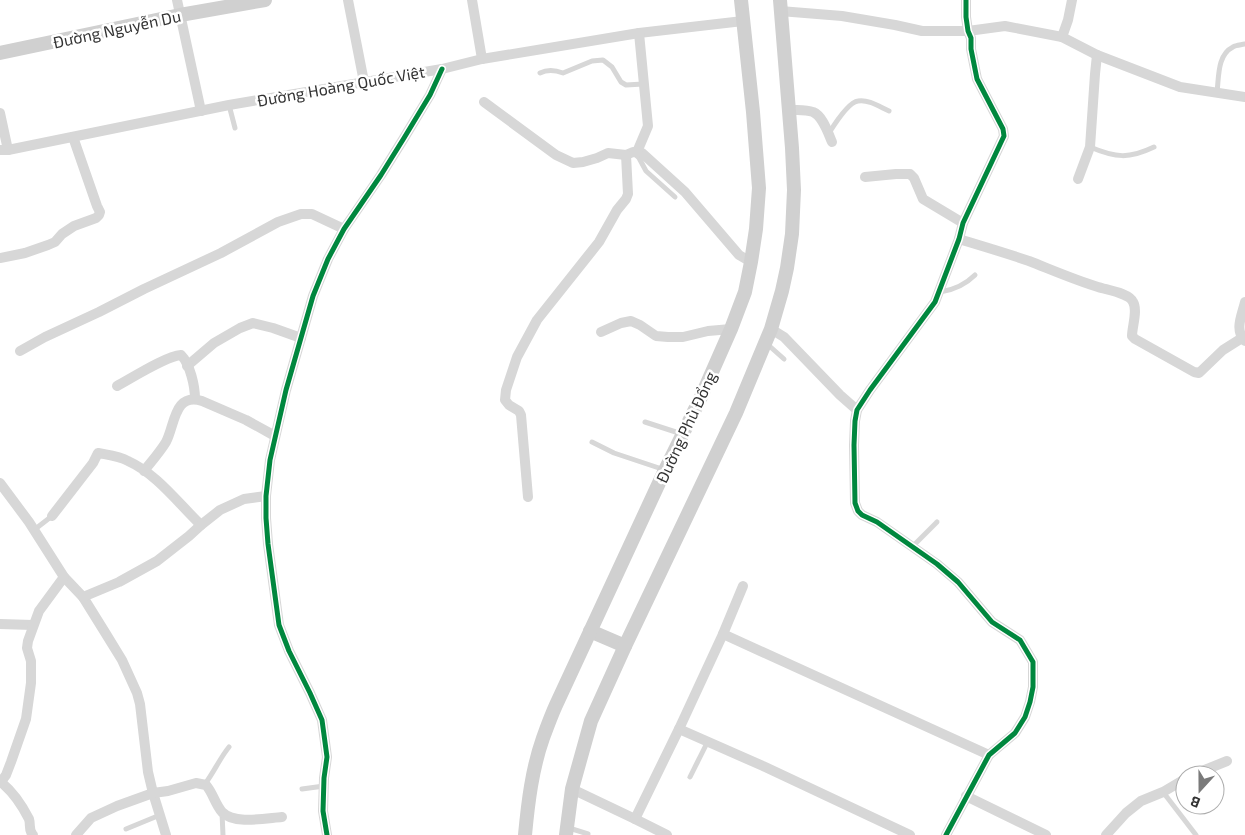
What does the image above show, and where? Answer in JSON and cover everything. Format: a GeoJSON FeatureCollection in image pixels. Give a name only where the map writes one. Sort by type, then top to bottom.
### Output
{"type":"FeatureCollection","features":[{"type":"Feature","properties":{"kind":"main road","name":"Đường Nguyễn Du"},"geometry":{"type":"LineString","coordinates":[[0,53],[180,15],[265,0]]}},
{"type":"Feature","properties":{"kind":"main road","name":"Đường Phù Đổng"},"geometry":{"type":"LineString","coordinates":[[525,835],[526,817],[542,740],[556,705],[701,397],[731,329],[744,292],[756,229],[759,188],[741,0]]}},
{"type":"Feature","properties":{"kind":"main road"},"geometry":{"type":"LineString","coordinates":[[566,831],[572,789],[590,721],[736,413],[771,329],[782,291],[792,234],[794,190],[790,110],[780,6]]}},
{"type":"Feature","properties":{"kind":"main road"},"geometry":{"type":"LineString","coordinates":[[590,631],[625,646]]}},
{"type":"Feature","properties":{"kind":"street"},"geometry":{"type":"LineString","coordinates":[[177,0],[201,111]]}},
{"type":"Feature","properties":{"kind":"street"},"geometry":{"type":"LineString","coordinates":[[348,0],[364,82]]}},
{"type":"Feature","properties":{"kind":"street"},"geometry":{"type":"LineString","coordinates":[[472,0],[482,59]]}},
{"type":"Feature","properties":{"kind":"street"},"geometry":{"type":"LineString","coordinates":[[946,835],[989,755],[1014,733],[1024,717],[1033,687],[1033,662],[1020,640],[992,622],[958,582],[937,564],[858,511],[855,503],[854,445],[855,421],[858,410],[870,390],[935,302],[959,239],[963,223],[1004,136],[1003,129],[977,79],[966,17],[966,0]]}},
{"type":"Feature","properties":{"kind":"street"},"geometry":{"type":"LineString","coordinates":[[1062,37],[1072,0]]}},
{"type":"Feature","properties":{"kind":"street"},"geometry":{"type":"LineString","coordinates":[[780,6],[895,24],[922,31],[968,31],[1005,26],[1062,37],[1097,54],[1180,87],[1245,97]]}},
{"type":"Feature","properties":{"kind":"street","name":"Đường Hoàng Quốc Việt"},"geometry":{"type":"LineString","coordinates":[[4,150],[229,105],[442,69],[482,59],[640,33],[743,21]]}},
{"type":"Feature","properties":{"kind":"street"},"geometry":{"type":"LineString","coordinates":[[528,497],[521,415],[519,411],[505,400],[506,390],[517,357],[537,320],[599,242],[628,194],[632,153],[648,126],[640,33]]}},
{"type":"Feature","properties":{"kind":"street"},"geometry":{"type":"LineString","coordinates":[[1078,179],[1090,148],[1097,54]]}},
{"type":"Feature","properties":{"kind":"street"},"geometry":{"type":"LineString","coordinates":[[327,835],[323,811],[327,757],[322,720],[289,651],[279,625],[266,518],[266,496],[270,460],[286,390],[313,296],[328,259],[344,229],[381,175],[430,95],[442,69]]}},
{"type":"Feature","properties":{"kind":"street"},"geometry":{"type":"LineString","coordinates":[[484,102],[556,155],[572,163],[583,162],[608,153],[642,153],[685,192],[739,255],[751,262]]}},
{"type":"Feature","properties":{"kind":"street"},"geometry":{"type":"LineString","coordinates":[[790,110],[816,112],[830,138]]}},
{"type":"Feature","properties":{"kind":"street"},"geometry":{"type":"LineString","coordinates":[[0,112],[4,150]]}},
{"type":"Feature","properties":{"kind":"street"},"geometry":{"type":"LineString","coordinates":[[0,258],[25,253],[55,242],[62,234],[74,226],[100,215],[74,137]]}},
{"type":"Feature","properties":{"kind":"street"},"geometry":{"type":"LineString","coordinates":[[865,177],[910,174],[914,178],[923,199],[963,223]]}},
{"type":"Feature","properties":{"kind":"street"},"geometry":{"type":"LineString","coordinates":[[20,351],[45,337],[221,253],[278,222],[301,214],[312,214],[344,229]]}},
{"type":"Feature","properties":{"kind":"street"},"geometry":{"type":"LineString","coordinates":[[959,239],[1130,297],[1134,302],[1132,336],[1134,339],[1194,372],[1199,373],[1223,350],[1244,339],[1239,332],[1239,326],[1245,302]]}},
{"type":"Feature","properties":{"kind":"street"},"geometry":{"type":"LineString","coordinates":[[601,332],[621,323],[631,322],[640,325],[656,336],[668,337],[683,337],[708,331],[731,329]]}},
{"type":"Feature","properties":{"kind":"street"},"geometry":{"type":"LineString","coordinates":[[187,366],[214,344],[240,328],[253,323],[301,338]]}},
{"type":"Feature","properties":{"kind":"street"},"geometry":{"type":"LineString","coordinates":[[771,329],[784,337],[840,395],[858,410]]}},
{"type":"Feature","properties":{"kind":"street"},"geometry":{"type":"LineString","coordinates":[[117,386],[177,355],[182,356],[187,366],[195,388],[195,399]]}},
{"type":"Feature","properties":{"kind":"street"},"geometry":{"type":"LineString","coordinates":[[144,471],[166,442],[179,407],[186,400],[195,399],[246,420],[275,436]]}},
{"type":"Feature","properties":{"kind":"street"},"geometry":{"type":"LineString","coordinates":[[52,516],[98,453],[128,461],[144,471],[161,484],[201,525]]}},
{"type":"Feature","properties":{"kind":"street"},"geometry":{"type":"LineString","coordinates":[[0,482],[64,577],[83,597],[122,660],[140,704],[148,772],[166,835]]}},
{"type":"Feature","properties":{"kind":"street"},"geometry":{"type":"LineString","coordinates":[[83,597],[119,582],[157,560],[190,536],[220,510],[244,499],[266,496]]}},
{"type":"Feature","properties":{"kind":"street"},"geometry":{"type":"LineString","coordinates":[[29,834],[30,821],[13,793],[0,782],[6,775],[26,719],[31,683],[31,661],[27,648],[33,625],[39,611],[64,577]]}},
{"type":"Feature","properties":{"kind":"street"},"geometry":{"type":"LineString","coordinates":[[635,819],[679,729],[743,586]]}},
{"type":"Feature","properties":{"kind":"street"},"geometry":{"type":"LineString","coordinates":[[0,624],[33,625]]}},
{"type":"Feature","properties":{"kind":"street"},"geometry":{"type":"LineString","coordinates":[[723,634],[989,755]]}},
{"type":"Feature","properties":{"kind":"street"},"geometry":{"type":"LineString","coordinates":[[679,729],[910,835]]}},
{"type":"Feature","properties":{"kind":"street"},"geometry":{"type":"LineString","coordinates":[[1217,765],[1227,761]]}},
{"type":"Feature","properties":{"kind":"street"},"geometry":{"type":"LineString","coordinates":[[76,835],[91,818],[117,806],[153,793],[196,783],[204,784],[211,790],[222,812],[229,817],[241,820],[282,817]]}},
{"type":"Feature","properties":{"kind":"street"},"geometry":{"type":"LineString","coordinates":[[1106,835],[1141,801],[1175,785]]}},
{"type":"Feature","properties":{"kind":"street"},"geometry":{"type":"LineString","coordinates":[[572,789],[667,835]]}},
{"type":"Feature","properties":{"kind":"street"},"geometry":{"type":"LineString","coordinates":[[966,796],[1046,835]]}},
{"type":"Feature","properties":{"kind":"lane"},"geometry":{"type":"LineString","coordinates":[[1217,93],[1222,59],[1225,53],[1234,47],[1245,44]]}},
{"type":"Feature","properties":{"kind":"lane"},"geometry":{"type":"LineString","coordinates":[[540,73],[545,70],[555,70],[563,73],[592,61],[603,60],[612,67],[621,82],[626,85],[644,84]]}},
{"type":"Feature","properties":{"kind":"lane"},"geometry":{"type":"LineString","coordinates":[[830,138],[848,108],[856,101],[860,100],[889,110]]}},
{"type":"Feature","properties":{"kind":"lane"},"geometry":{"type":"LineString","coordinates":[[229,105],[235,128]]}},
{"type":"Feature","properties":{"kind":"lane"},"geometry":{"type":"LineString","coordinates":[[1090,148],[1120,156],[1140,153],[1154,147]]}},
{"type":"Feature","properties":{"kind":"lane"},"geometry":{"type":"LineString","coordinates":[[632,153],[639,158],[646,171],[675,197]]}},
{"type":"Feature","properties":{"kind":"lane"},"geometry":{"type":"LineString","coordinates":[[939,292],[951,290],[968,282],[975,275]]}},
{"type":"Feature","properties":{"kind":"lane"},"geometry":{"type":"LineString","coordinates":[[766,342],[784,358]]}},
{"type":"Feature","properties":{"kind":"lane"},"geometry":{"type":"LineString","coordinates":[[645,422],[683,434]]}},
{"type":"Feature","properties":{"kind":"lane"},"geometry":{"type":"LineString","coordinates":[[592,442],[614,453],[665,470]]}},
{"type":"Feature","properties":{"kind":"lane"},"geometry":{"type":"LineString","coordinates":[[34,530],[52,516]]}},
{"type":"Feature","properties":{"kind":"lane"},"geometry":{"type":"LineString","coordinates":[[912,547],[937,522]]}},
{"type":"Feature","properties":{"kind":"lane"},"geometry":{"type":"LineString","coordinates":[[690,777],[708,741]]}},
{"type":"Feature","properties":{"kind":"lane"},"geometry":{"type":"LineString","coordinates":[[204,784],[223,754],[230,747]]}},
{"type":"Feature","properties":{"kind":"lane"},"geometry":{"type":"LineString","coordinates":[[302,789],[324,786]]}},
{"type":"Feature","properties":{"kind":"lane"},"geometry":{"type":"LineString","coordinates":[[1163,792],[1196,835]]}},
{"type":"Feature","properties":{"kind":"lane"},"geometry":{"type":"LineString","coordinates":[[222,812],[222,835]]}},
{"type":"Feature","properties":{"kind":"lane"},"geometry":{"type":"LineString","coordinates":[[126,829],[160,815]]}},
{"type":"Feature","properties":{"kind":"lane"},"geometry":{"type":"LineString","coordinates":[[566,831],[588,834]]}},
{"type":"Feature","properties":{"kind":"cycle path"},"geometry":{"type":"LineString","coordinates":[[946,835],[989,755],[1015,733],[1025,717],[1033,687],[1033,662],[1020,640],[992,622],[958,582],[937,564],[858,511],[855,503],[854,445],[857,410],[935,302],[959,239],[963,223],[1004,136],[1003,129],[977,79],[966,17],[966,0]]}},
{"type":"Feature","properties":{"kind":"cycle path"},"geometry":{"type":"LineString","coordinates":[[327,835],[323,811],[327,757],[322,720],[289,651],[279,625],[266,518],[266,496],[270,460],[286,390],[313,296],[328,259],[344,229],[381,175],[430,95],[442,69]]}}]}
